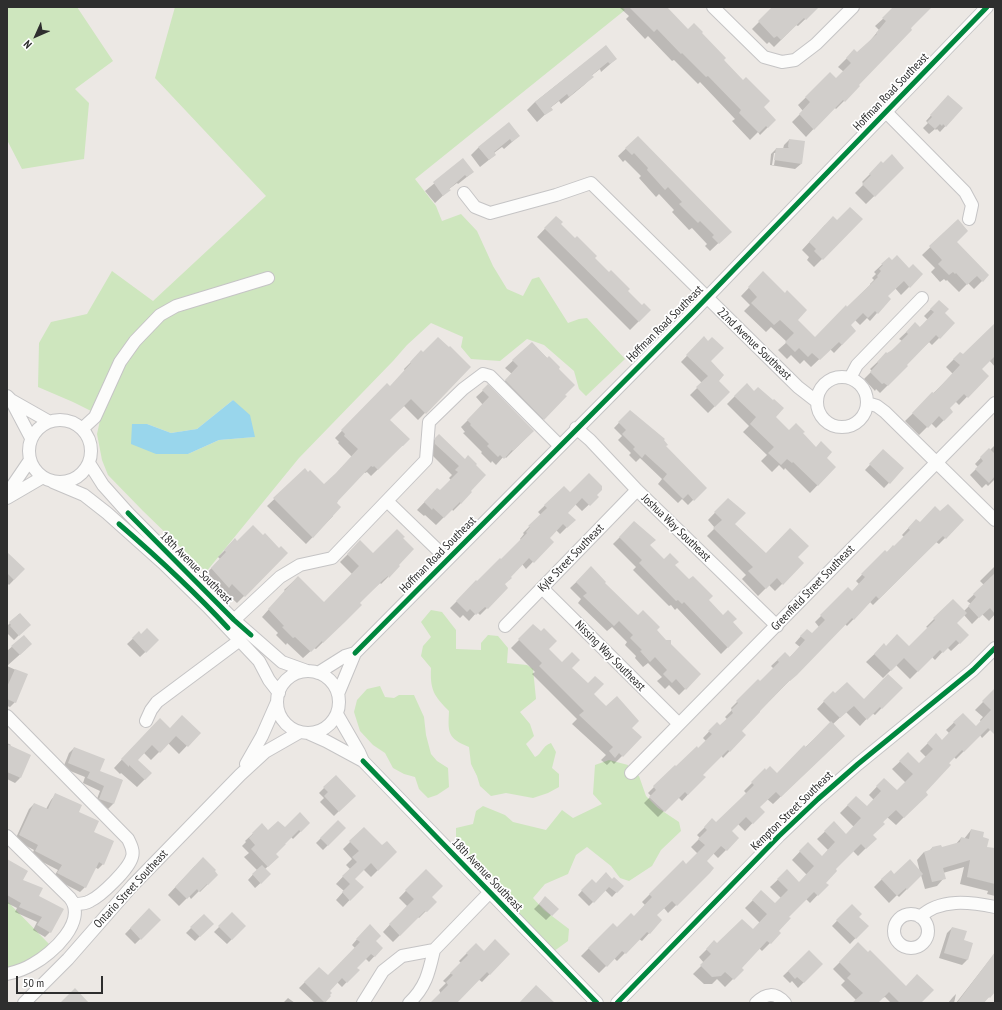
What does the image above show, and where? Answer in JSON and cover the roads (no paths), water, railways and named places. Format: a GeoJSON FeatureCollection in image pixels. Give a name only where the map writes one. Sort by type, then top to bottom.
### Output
{"type":"FeatureCollection","features":[{"type":"Feature","properties":{"kind":"street"},"geometry":{"type":"LineString","coordinates":[[713,7],[764,57],[782,62],[795,60],[816,44],[853,7]]}},
{"type":"Feature","properties":{"kind":"street","name":"Hoffman Road Southeast"},"geometry":{"type":"LineString","coordinates":[[338,694],[355,653],[706,297],[987,7]]}},
{"type":"Feature","properties":{"kind":"street"},"geometry":{"type":"LineString","coordinates":[[886,112],[965,192],[972,205],[969,219]]}},
{"type":"Feature","properties":{"kind":"street","name":"22nd Avenue Southeast"},"geometry":{"type":"LineString","coordinates":[[464,193],[474,207],[490,213],[556,195],[591,183],[706,297],[798,386],[816,401],[819,414],[828,424],[841,428],[847,427],[859,421],[866,410],[867,403]]}},
{"type":"Feature","properties":{"kind":"street"},"geometry":{"type":"LineString","coordinates":[[83,428],[95,417],[120,362],[136,341],[160,315],[176,306],[268,278]]}},
{"type":"Feature","properties":{"kind":"street"},"geometry":{"type":"LineString","coordinates":[[850,378],[857,364],[922,298]]}},
{"type":"Feature","properties":{"kind":"street"},"geometry":{"type":"LineString","coordinates":[[234,620],[280,578],[293,569],[300,565],[332,558],[426,460],[429,422],[463,389],[483,374],[490,376],[560,446]]}},
{"type":"Feature","properties":{"kind":"street"},"geometry":{"type":"LineString","coordinates":[[816,401],[824,383],[836,377],[850,378],[861,385],[864,390],[867,403],[877,406],[885,412],[995,520]]}},
{"type":"Feature","properties":{"kind":"street"},"geometry":{"type":"LineString","coordinates":[[9,398],[48,421]]}},
{"type":"Feature","properties":{"kind":"street"},"geometry":{"type":"LineString","coordinates":[[9,398],[31,438]]}},
{"type":"Feature","properties":{"kind":"street","name":"Greenfield Street Southeast"},"geometry":{"type":"LineString","coordinates":[[631,773],[995,403]]}},
{"type":"Feature","properties":{"kind":"street"},"geometry":{"type":"LineString","coordinates":[[7,497],[48,480],[64,482],[74,479],[83,472],[89,463],[92,451],[90,439],[83,428],[72,421],[60,419],[48,421],[38,428],[31,438],[28,449],[30,460],[35,470],[48,480]]}},
{"type":"Feature","properties":{"kind":"street","name":"Joshua Way Southeast"},"geometry":{"type":"LineString","coordinates":[[576,428],[590,440],[637,490],[776,626]]}},
{"type":"Feature","properties":{"kind":"street"},"geometry":{"type":"LineString","coordinates":[[7,497],[13,485],[30,460]]}},
{"type":"Feature","properties":{"kind":"street","name":"18th Avenue Southeast"},"geometry":{"type":"LineString","coordinates":[[89,463],[103,485],[123,507],[234,620],[282,662],[312,672]]}},
{"type":"Feature","properties":{"kind":"street","name":"18th Avenue Southeast"},"geometry":{"type":"LineString","coordinates":[[48,480],[84,495],[107,513],[163,563],[207,606],[259,661],[278,696]]}},
{"type":"Feature","properties":{"kind":"street","name":"Kyle Street Southeast"},"geometry":{"type":"LineString","coordinates":[[504,626],[637,490]]}},
{"type":"Feature","properties":{"kind":"street"},"geometry":{"type":"LineString","coordinates":[[387,501],[447,559]]}},
{"type":"Feature","properties":{"kind":"street","name":"Nissing Way Southeast"},"geometry":{"type":"LineString","coordinates":[[542,588],[679,724]]}},
{"type":"Feature","properties":{"kind":"street"},"geometry":{"type":"LineString","coordinates":[[146,721],[157,702],[240,640]]}},
{"type":"Feature","properties":{"kind":"street","name":"Kempton Street Southeast"},"geometry":{"type":"LineString","coordinates":[[617,1003],[779,836],[818,799],[858,764],[973,670],[995,648]]}},
{"type":"Feature","properties":{"kind":"street","name":"Hoffman Road Southeast"},"geometry":{"type":"LineString","coordinates":[[312,672],[345,656],[355,653]]}},
{"type":"Feature","properties":{"kind":"street"},"geometry":{"type":"LineString","coordinates":[[312,672],[327,678],[334,685],[338,694],[339,704],[337,714],[331,724],[317,732],[304,733],[287,724],[279,711],[278,696],[283,685],[289,678],[297,673],[312,672]]}},
{"type":"Feature","properties":{"kind":"street","name":"Ontario Street Southeast"},"geometry":{"type":"LineString","coordinates":[[240,775],[262,736],[278,696]]}},
{"type":"Feature","properties":{"kind":"street","name":"18th Avenue Southeast"},"geometry":{"type":"LineString","coordinates":[[337,714],[363,761]]}},
{"type":"Feature","properties":{"kind":"street"},"geometry":{"type":"LineString","coordinates":[[7,716],[128,839],[131,844],[132,856],[130,862],[124,870],[94,898],[85,903],[74,904]]}},
{"type":"Feature","properties":{"kind":"street","name":"18th Avenue Southeast"},"geometry":{"type":"LineString","coordinates":[[304,733],[326,741],[363,761],[598,1003]]}},
{"type":"Feature","properties":{"kind":"street","name":"Ontario Street Southeast"},"geometry":{"type":"LineString","coordinates":[[24,1003],[68,959],[132,886],[240,775],[265,752],[304,733]]}},
{"type":"Feature","properties":{"kind":"street"},"geometry":{"type":"LineString","coordinates":[[7,836],[74,904],[76,910],[75,920],[68,933],[56,946],[34,964],[7,974]]}},
{"type":"Feature","properties":{"kind":"street"},"geometry":{"type":"LineString","coordinates":[[409,1003],[423,987],[429,973],[434,950],[490,892]]}},
{"type":"Feature","properties":{"kind":"street"},"geometry":{"type":"LineString","coordinates":[[920,917],[928,910],[956,903],[972,902],[995,906]]}},
{"type":"Feature","properties":{"kind":"street"},"geometry":{"type":"LineString","coordinates":[[363,1003],[383,971],[402,956],[434,950]]}},
{"type":"Feature","properties":{"kind":"street"},"geometry":{"type":"LineString","coordinates":[[756,1003],[762,997],[771,994],[780,998],[785,1003]]}},
{"type":"Feature","properties":{"kind":"water"},"geometry":{"type":"Polygon","coordinates":[[[233,400],[250,415],[255,437],[219,440],[188,454],[156,454],[131,444],[132,424],[147,424],[171,433],[197,429],[233,400]]]}}]}
